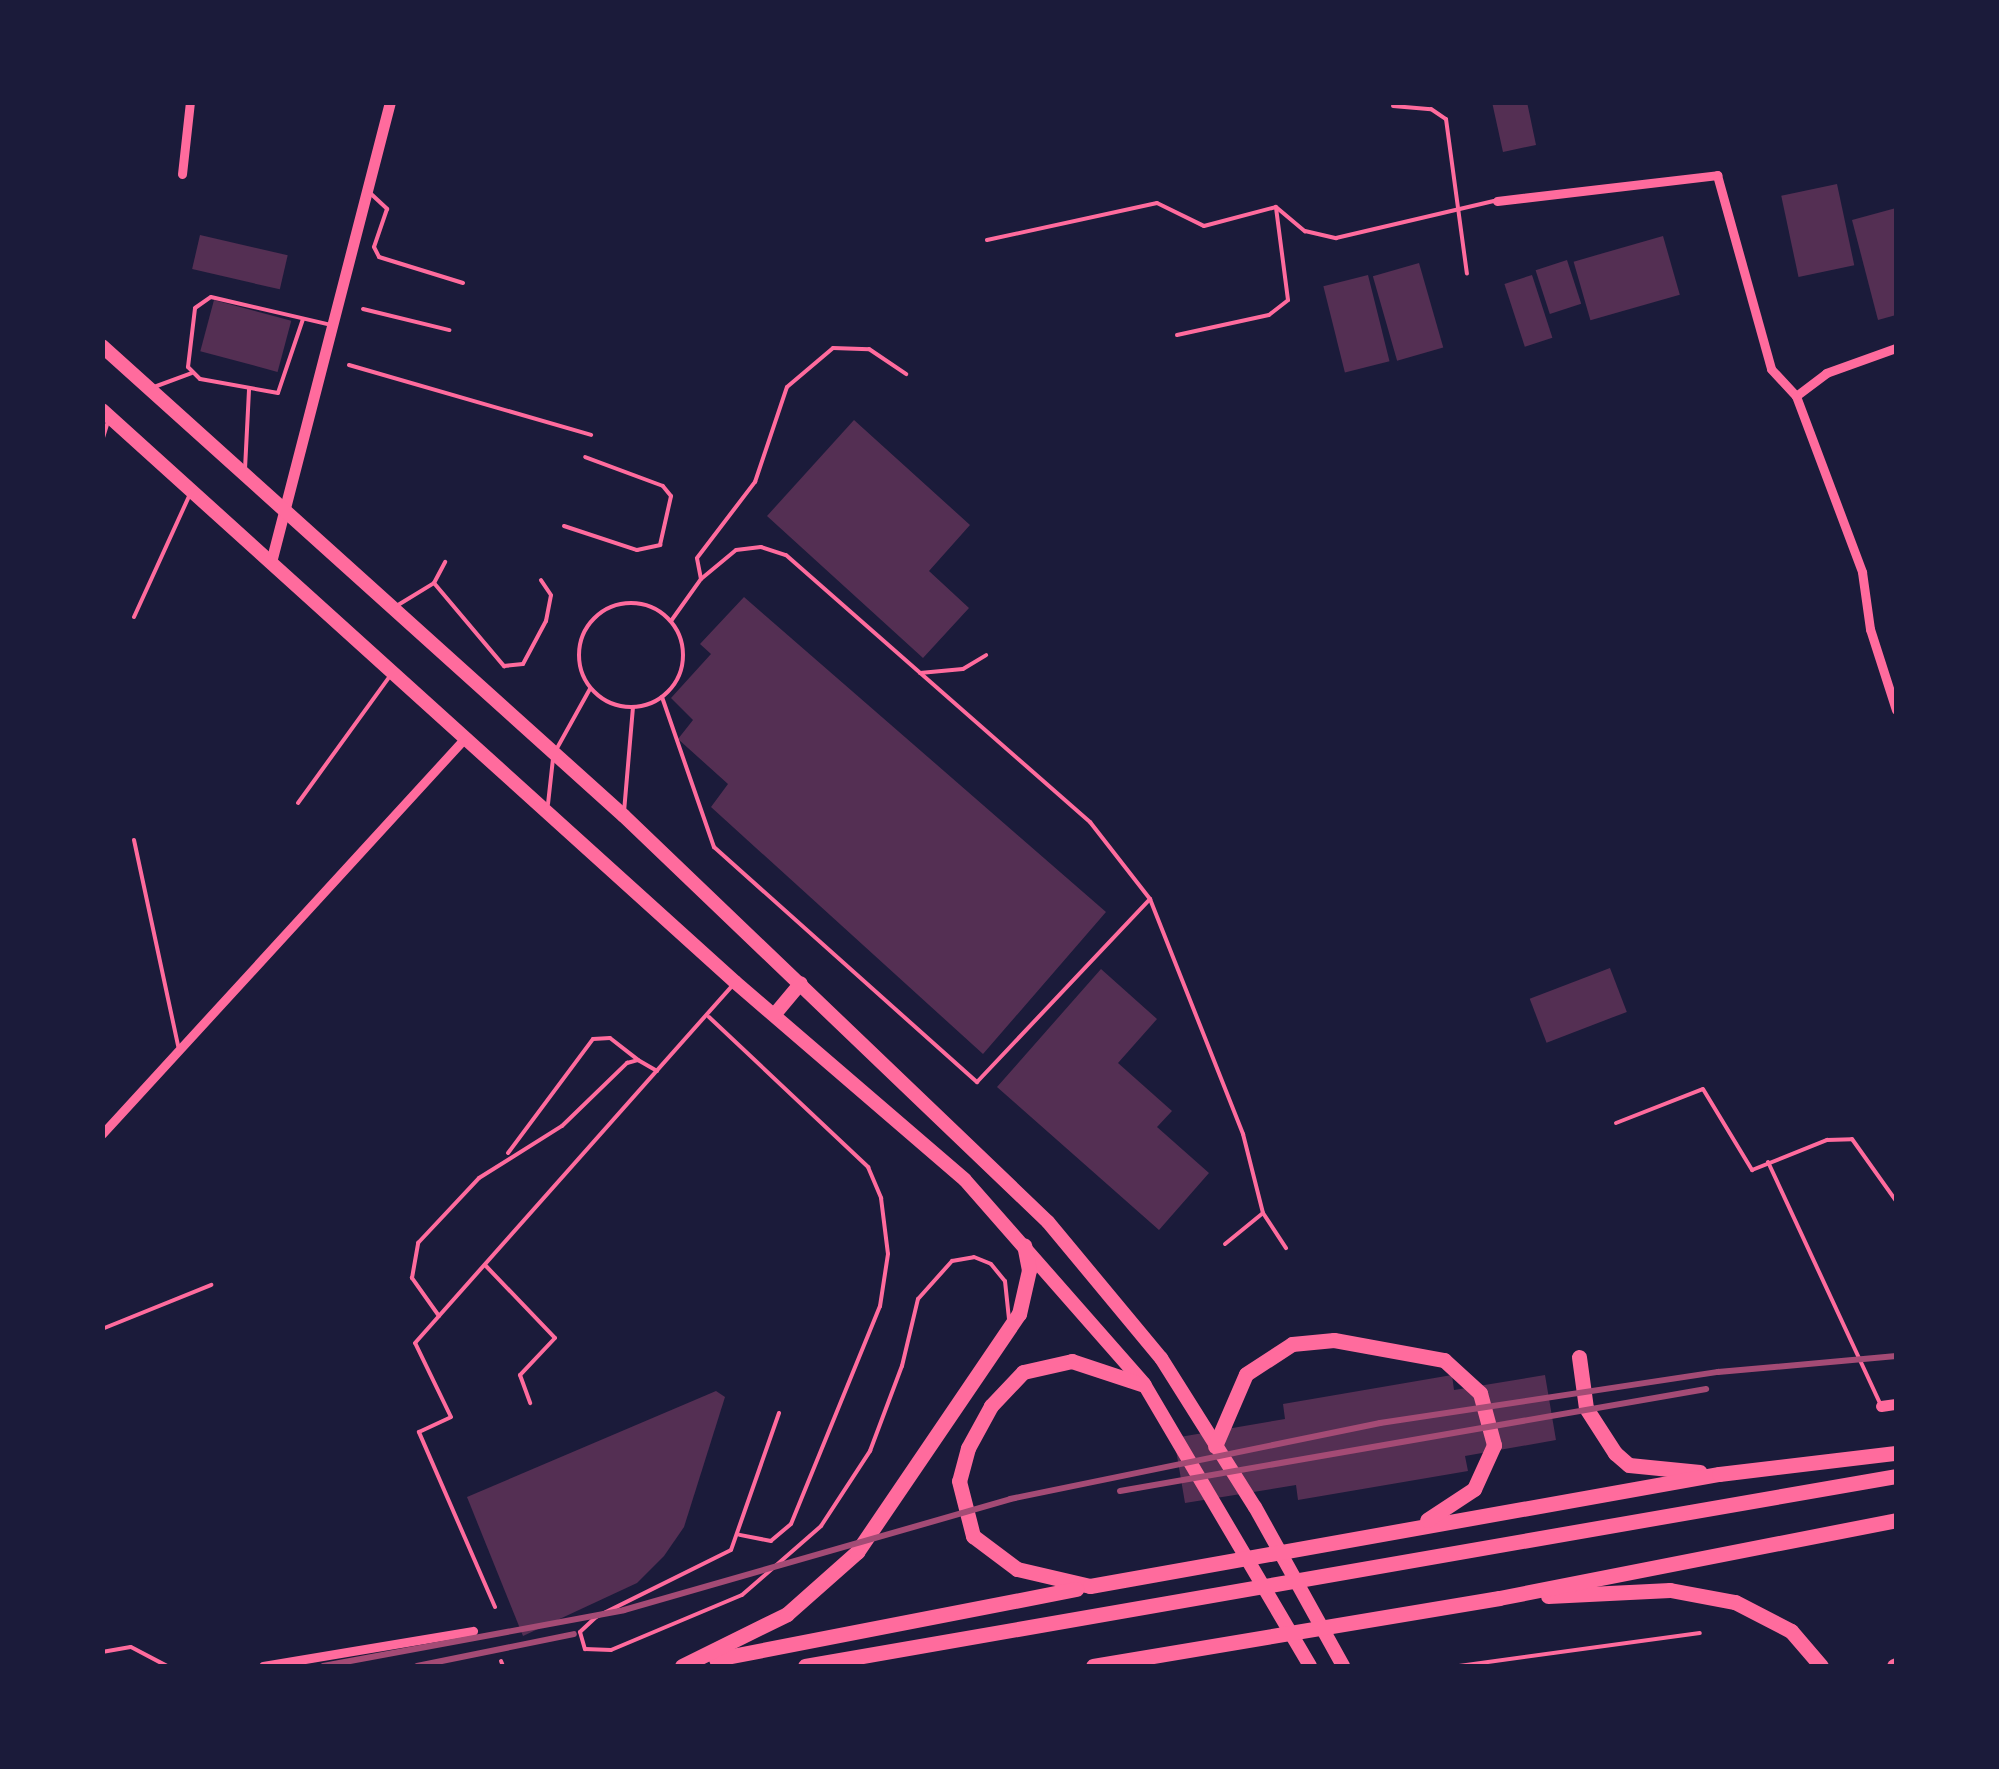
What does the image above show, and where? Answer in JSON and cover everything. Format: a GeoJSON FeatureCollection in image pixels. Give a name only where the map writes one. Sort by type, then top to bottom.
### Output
{"type":"FeatureCollection","features":[{"type":"Feature","properties":{"kind":"highway"},"geometry":{"type":"LineString","coordinates":[[689,1665],[787,1614],[857,1552],[1009,1330],[1026,1293],[1024,1245]]}},
{"type":"Feature","properties":{"kind":"highway"},"geometry":{"type":"LineString","coordinates":[[1216,1446],[1246,1374],[1292,1344],[1334,1340],[1444,1360],[1480,1393],[1494,1445],[1474,1489],[1412,1528]]}},
{"type":"Feature","properties":{"kind":"highway"},"geometry":{"type":"LineString","coordinates":[[1579,1357],[1586,1408],[1598,1435],[1629,1465],[1719,1474]]}},
{"type":"Feature","properties":{"kind":"highway"},"geometry":{"type":"LineString","coordinates":[[1090,1586],[1016,1569],[973,1536],[960,1481],[968,1448],[1009,1384],[1037,1366],[1072,1361],[1144,1385]]}},
{"type":"Feature","properties":{"kind":"highway"},"geometry":{"type":"LineString","coordinates":[[689,1665],[1090,1586],[1719,1474],[1896,1453]]}},
{"type":"Feature","properties":{"kind":"highway"},"geometry":{"type":"LineString","coordinates":[[805,1666],[1896,1476]]}},
{"type":"Feature","properties":{"kind":"highway"},"geometry":{"type":"LineString","coordinates":[[1092,1666],[1499,1598],[1896,1520]]}},
{"type":"Feature","properties":{"kind":"highway"},"geometry":{"type":"LineString","coordinates":[[1499,1598],[1699,1593],[1765,1614],[1790,1631],[1822,1666]]}},
{"type":"Feature","properties":{"kind":"main road"},"geometry":{"type":"LineString","coordinates":[[102,346],[624,816],[1048,1222],[1161,1358],[1254,1506],[1343,1666]]}},
{"type":"Feature","properties":{"kind":"main road"},"geometry":{"type":"LineString","coordinates":[[106,413],[736,982],[965,1180],[1144,1385],[1231,1524],[1310,1666]]}},
{"type":"Feature","properties":{"kind":"main road"},"geometry":{"type":"LineString","coordinates":[[775,1014],[801,983]]}},
{"type":"Feature","properties":{"kind":"main road"},"geometry":{"type":"LineString","coordinates":[[1212,1494],[1236,1479]]}},
{"type":"Feature","properties":{"kind":"street"},"geometry":{"type":"LineString","coordinates":[[182,174],[190,102]]}},
{"type":"Feature","properties":{"kind":"street"},"geometry":{"type":"LineString","coordinates":[[271,562],[390,102]]}},
{"type":"Feature","properties":{"kind":"street"},"geometry":{"type":"LineString","coordinates":[[1497,200],[1716,175],[1771,369],[1796,396],[1862,572],[1870,629],[1896,710]]}},
{"type":"Feature","properties":{"kind":"street"},"geometry":{"type":"LineString","coordinates":[[1796,396],[1826,373],[1896,348]]}},
{"type":"Feature","properties":{"kind":"street"},"geometry":{"type":"LineString","coordinates":[[102,1134],[466,736]]}},
{"type":"Feature","properties":{"kind":"street"},"geometry":{"type":"LineString","coordinates":[[1881,1406],[1896,1404]]}},
{"type":"Feature","properties":{"kind":"street"},"geometry":{"type":"LineString","coordinates":[[263,1666],[473,1632]]}},
{"type":"Feature","properties":{"kind":"lane"},"geometry":{"type":"LineString","coordinates":[[1393,106],[1431,109],[1446,119],[1468,274]]}},
{"type":"Feature","properties":{"kind":"lane"},"geometry":{"type":"LineString","coordinates":[[367,191],[386,209],[374,247],[379,257],[463,283]]}},
{"type":"Feature","properties":{"kind":"lane"},"geometry":{"type":"LineString","coordinates":[[1276,207],[1305,232],[1336,238],[1497,200]]}},
{"type":"Feature","properties":{"kind":"lane"},"geometry":{"type":"LineString","coordinates":[[987,240],[1157,203],[1204,226],[1276,207]]}},
{"type":"Feature","properties":{"kind":"lane"},"geometry":{"type":"LineString","coordinates":[[1177,335],[1269,315],[1288,300],[1276,207]]}},
{"type":"Feature","properties":{"kind":"lane"},"geometry":{"type":"LineString","coordinates":[[192,373],[186,361],[196,308],[203,300],[219,296],[332,325]]}},
{"type":"Feature","properties":{"kind":"lane"},"geometry":{"type":"LineString","coordinates":[[363,309],[449,330]]}},
{"type":"Feature","properties":{"kind":"lane"},"geometry":{"type":"LineString","coordinates":[[150,389],[192,373],[249,389],[283,390],[303,319]]}},
{"type":"Feature","properties":{"kind":"lane"},"geometry":{"type":"LineString","coordinates":[[701,578],[697,558],[755,482],[787,387],[833,348],[869,349],[906,374]]}},
{"type":"Feature","properties":{"kind":"lane"},"geometry":{"type":"LineString","coordinates":[[350,365],[591,435]]}},
{"type":"Feature","properties":{"kind":"lane"},"geometry":{"type":"LineString","coordinates":[[245,472],[249,389]]}},
{"type":"Feature","properties":{"kind":"lane"},"geometry":{"type":"LineString","coordinates":[[102,441],[106,413]]}},
{"type":"Feature","properties":{"kind":"lane"},"geometry":{"type":"LineString","coordinates":[[564,526],[636,550],[660,545],[670,496],[663,486],[584,457]]}},
{"type":"Feature","properties":{"kind":"lane"},"geometry":{"type":"LineString","coordinates":[[134,616],[192,490]]}},
{"type":"Feature","properties":{"kind":"lane"},"geometry":{"type":"LineString","coordinates":[[671,621],[701,578],[736,550],[761,547],[786,555],[1090,822],[1150,899],[1243,1134],[1263,1213],[1286,1248]]}},
{"type":"Feature","properties":{"kind":"lane"},"geometry":{"type":"LineString","coordinates":[[394,608],[434,583],[444,562]]}},
{"type":"Feature","properties":{"kind":"lane"},"geometry":{"type":"LineString","coordinates":[[434,583],[504,666],[523,664],[546,621],[551,594],[541,580]]}},
{"type":"Feature","properties":{"kind":"lane"},"geometry":{"type":"LineString","coordinates":[[638,602],[671,621],[680,636],[682,670],[662,698],[633,708],[609,703],[590,688],[578,661],[580,642],[602,611],[638,602]]}},
{"type":"Feature","properties":{"kind":"lane"},"geometry":{"type":"LineString","coordinates":[[920,673],[963,668],[986,654]]}},
{"type":"Feature","properties":{"kind":"lane"},"geometry":{"type":"LineString","coordinates":[[298,803],[393,672]]}},
{"type":"Feature","properties":{"kind":"lane"},"geometry":{"type":"LineString","coordinates":[[548,813],[554,753],[590,688]]}},
{"type":"Feature","properties":{"kind":"lane"},"geometry":{"type":"LineString","coordinates":[[662,698],[714,847],[977,1082],[1150,899]]}},
{"type":"Feature","properties":{"kind":"lane"},"geometry":{"type":"LineString","coordinates":[[624,816],[633,708]]}},
{"type":"Feature","properties":{"kind":"lane"},"geometry":{"type":"LineString","coordinates":[[134,840],[179,1051]]}},
{"type":"Feature","properties":{"kind":"lane"},"geometry":{"type":"LineString","coordinates":[[495,1607],[419,1432],[452,1417],[416,1343],[736,982]]}},
{"type":"Feature","properties":{"kind":"lane"},"geometry":{"type":"LineString","coordinates":[[707,1016],[868,1168],[880,1198],[888,1254],[880,1306],[791,1524],[771,1540],[740,1534]]}},
{"type":"Feature","properties":{"kind":"lane"},"geometry":{"type":"LineString","coordinates":[[439,1316],[412,1278],[418,1243],[506,1156],[594,1039],[610,1038],[657,1071]]}},
{"type":"Feature","properties":{"kind":"lane"},"geometry":{"type":"LineString","coordinates":[[506,1156],[562,1126],[627,1063],[638,1060]]}},
{"type":"Feature","properties":{"kind":"lane"},"geometry":{"type":"LineString","coordinates":[[1616,1123],[1702,1090],[1752,1170],[1827,1140],[1852,1139],[1896,1201]]}},
{"type":"Feature","properties":{"kind":"lane"},"geometry":{"type":"LineString","coordinates":[[1768,1162],[1881,1406]]}},
{"type":"Feature","properties":{"kind":"lane"},"geometry":{"type":"LineString","coordinates":[[1225,1244],[1263,1213]]}},
{"type":"Feature","properties":{"kind":"lane"},"geometry":{"type":"LineString","coordinates":[[780,1413],[740,1534],[714,1563],[596,1617],[584,1626],[581,1644],[595,1653],[611,1650],[726,1602],[782,1565],[821,1526],[870,1451],[902,1366],[918,1300],[952,1262],[974,1257],[991,1264],[1005,1281],[1009,1330]]}},
{"type":"Feature","properties":{"kind":"lane"},"geometry":{"type":"LineString","coordinates":[[484,1265],[556,1338],[520,1375],[530,1403]]}},
{"type":"Feature","properties":{"kind":"lane"},"geometry":{"type":"LineString","coordinates":[[102,1330],[211,1285]]}},
{"type":"Feature","properties":{"kind":"lane"},"geometry":{"type":"LineString","coordinates":[[102,1652],[131,1647],[167,1666]]}},
{"type":"Feature","properties":{"kind":"path"},"geometry":{"type":"LineString","coordinates":[[1459,1666],[1700,1633]]}},
{"type":"Feature","properties":{"kind":"building"},"geometry":{"type":"Polygon","coordinates":[[[1492,102],[1527,102],[1536,145],[1503,152],[1492,102]]]}},
{"type":"Feature","properties":{"kind":"building"},"geometry":{"type":"Polygon","coordinates":[[[1837,184],[1854,265],[1799,277],[1781,196],[1837,184]]]}},
{"type":"Feature","properties":{"kind":"building"},"geometry":{"type":"Polygon","coordinates":[[[1896,208],[1896,315],[1878,320],[1852,220],[1896,208]]]}},
{"type":"Feature","properties":{"kind":"building"},"geometry":{"type":"Polygon","coordinates":[[[200,235],[288,255],[280,289],[192,269],[200,235]]]}},
{"type":"Feature","properties":{"kind":"building"},"geometry":{"type":"Polygon","coordinates":[[[1663,236],[1680,295],[1590,320],[1574,262],[1663,236]]]}},
{"type":"Feature","properties":{"kind":"building"},"geometry":{"type":"Polygon","coordinates":[[[1567,260],[1581,304],[1550,314],[1536,270],[1567,260]]]}},
{"type":"Feature","properties":{"kind":"building"},"geometry":{"type":"Polygon","coordinates":[[[1419,263],[1443,348],[1397,361],[1373,276],[1419,263]]]}},
{"type":"Feature","properties":{"kind":"building"},"geometry":{"type":"Polygon","coordinates":[[[1368,275],[1390,361],[1345,372],[1323,286],[1368,275]]]}},
{"type":"Feature","properties":{"kind":"building"},"geometry":{"type":"Polygon","coordinates":[[[1532,275],[1552,338],[1525,347],[1504,284],[1532,275]]]}},
{"type":"Feature","properties":{"kind":"building"},"geometry":{"type":"Polygon","coordinates":[[[214,300],[291,321],[278,372],[200,351],[214,300]]]}},
{"type":"Feature","properties":{"kind":"building"},"geometry":{"type":"Polygon","coordinates":[[[854,420],[970,525],[929,571],[969,608],[923,658],[767,516],[854,420]]]}},
{"type":"Feature","properties":{"kind":"building"},"geometry":{"type":"Polygon","coordinates":[[[744,597],[1106,912],[983,1054],[711,807],[728,784],[678,739],[693,720],[671,698],[711,654],[700,644],[744,597]]]}},
{"type":"Feature","properties":{"kind":"building"},"geometry":{"type":"Polygon","coordinates":[[[1610,968],[1627,1012],[1547,1043],[1530,999],[1610,968]]]}},
{"type":"Feature","properties":{"kind":"building"},"geometry":{"type":"Polygon","coordinates":[[[1101,969],[1157,1019],[1118,1063],[1172,1111],[1157,1127],[1209,1173],[1159,1230],[997,1087],[1101,969]]]}},
{"type":"Feature","properties":{"kind":"building"},"geometry":{"type":"Polygon","coordinates":[[[1452,1375],[1454,1390],[1545,1375],[1556,1440],[1465,1456],[1468,1471],[1298,1500],[1296,1485],[1185,1503],[1174,1438],[1285,1419],[1283,1404],[1452,1375]]]}},
{"type":"Feature","properties":{"kind":"building"},"geometry":{"type":"Polygon","coordinates":[[[716,1391],[725,1397],[684,1527],[664,1556],[637,1583],[523,1636],[467,1497],[716,1391]]]}},
{"type":"Feature","properties":{"kind":"railway"},"geometry":{"type":"LineString","coordinates":[[323,1666],[624,1610],[1010,1499],[1380,1423],[1718,1372],[1896,1356]]}},
{"type":"Feature","properties":{"kind":"railway"},"geometry":{"type":"LineString","coordinates":[[1120,1491],[1706,1389]]}},
{"type":"Feature","properties":{"kind":"railway"},"geometry":{"type":"LineString","coordinates":[[417,1666],[574,1634]]}}]}
